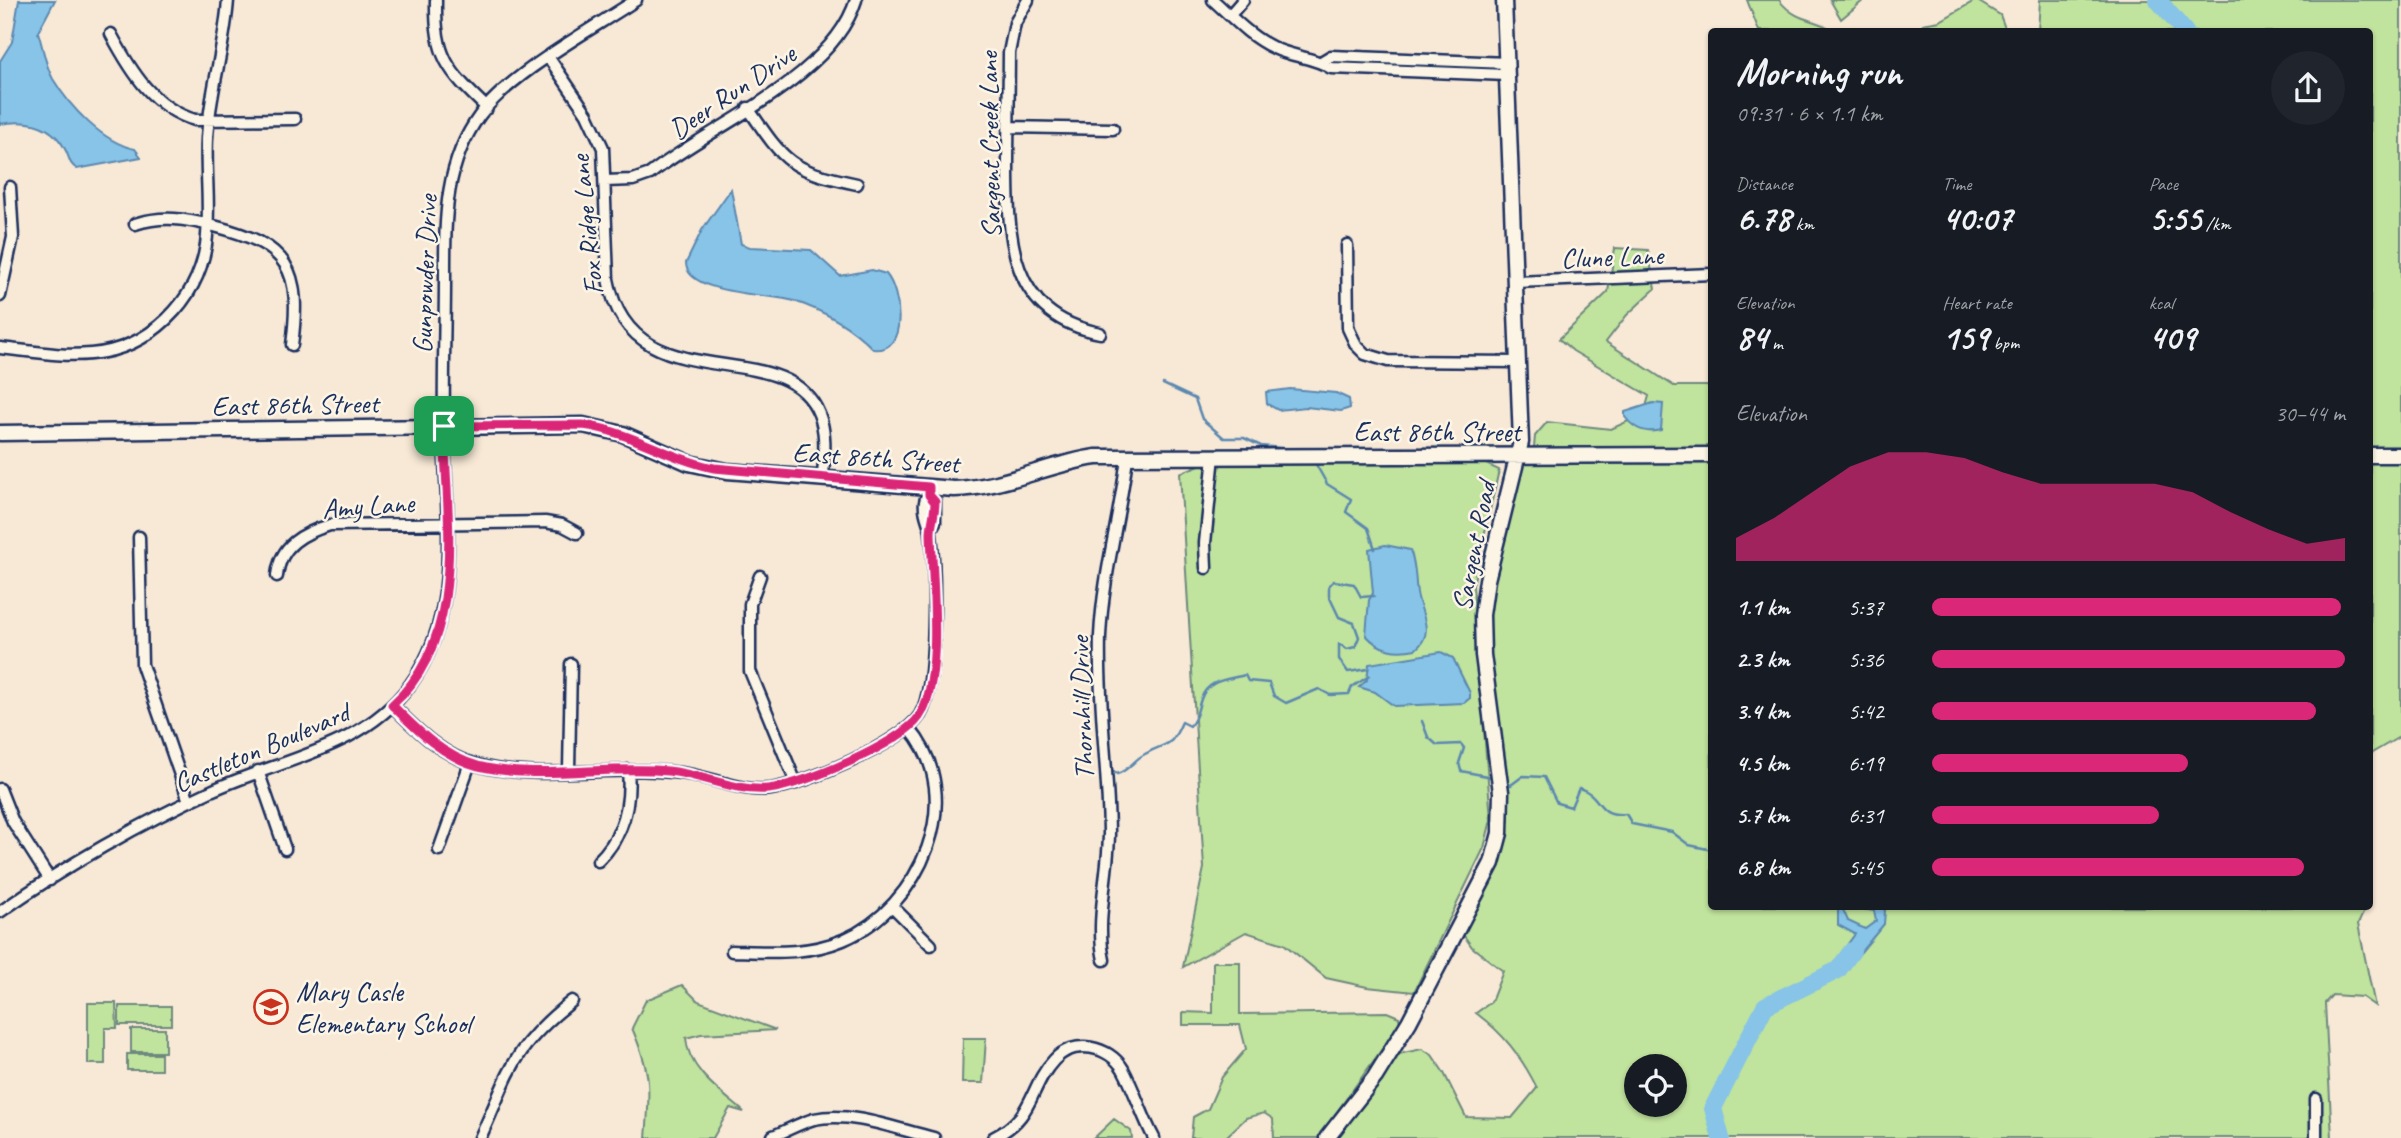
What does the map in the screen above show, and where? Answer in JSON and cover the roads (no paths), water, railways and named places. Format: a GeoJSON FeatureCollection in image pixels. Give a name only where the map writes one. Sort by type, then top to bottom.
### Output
{"type":"FeatureCollection","features":[{"type":"Feature","properties":{"kind":"street"},"geometry":{"type":"LineString","coordinates":[[0,348],[89,355],[128,345],[147,335],[171,315],[190,291],[203,259],[207,224],[209,120],[228,0]]}},
{"type":"Feature","properties":{"kind":"street"},"geometry":{"type":"LineString","coordinates":[[436,0],[439,39],[447,66],[486,108]]}},
{"type":"Feature","properties":{"kind":"street","name":"Gunpowder Drive"},"geometry":{"type":"LineString","coordinates":[[444,426],[446,207],[460,152],[486,108],[510,85],[636,0]]}},
{"type":"Feature","properties":{"kind":"street","name":"Deer Run Drive"},"geometry":{"type":"LineString","coordinates":[[605,181],[633,180],[650,174],[824,55],[843,31],[856,0]]}},
{"type":"Feature","properties":{"kind":"street","name":"Sargent Creek Lane"},"geometry":{"type":"LineString","coordinates":[[1028,0],[1019,14],[1009,44],[1008,228],[1017,264],[1037,298],[1056,315],[1082,329],[1100,333]]}},
{"type":"Feature","properties":{"kind":"street"},"geometry":{"type":"LineString","coordinates":[[1213,0],[1270,47],[1321,62],[1331,68],[1507,69]]}},
{"type":"Feature","properties":{"kind":"street"},"geometry":{"type":"LineString","coordinates":[[1230,15],[1243,0]]}},
{"type":"Feature","properties":{"kind":"street","name":"Sargent Road"},"geometry":{"type":"LineString","coordinates":[[1327,1138],[1363,1094],[1396,1044],[1436,972],[1496,851],[1502,797],[1483,655],[1482,615],[1485,588],[1521,442],[1504,0]]}},
{"type":"Feature","properties":{"kind":"street"},"geometry":{"type":"LineString","coordinates":[[111,34],[132,71],[153,95],[184,117],[209,120],[295,119]]}},
{"type":"Feature","properties":{"kind":"street","name":"Fox Ridge Lane"},"geometry":{"type":"LineString","coordinates":[[549,58],[599,136],[605,181],[608,279],[613,300],[624,320],[642,339],[665,352],[774,375],[798,386],[815,405],[823,426],[823,478]]}},
{"type":"Feature","properties":{"kind":"street"},"geometry":{"type":"LineString","coordinates":[[748,108],[788,162],[816,175],[857,184]]}},
{"type":"Feature","properties":{"kind":"street"},"geometry":{"type":"LineString","coordinates":[[1008,127],[1113,128]]}},
{"type":"Feature","properties":{"kind":"street"},"geometry":{"type":"LineString","coordinates":[[0,296],[13,237],[10,187]]}},
{"type":"Feature","properties":{"kind":"street"},"geometry":{"type":"LineString","coordinates":[[135,224],[162,217],[207,224],[256,238],[282,261],[291,276],[296,297],[292,345]]}},
{"type":"Feature","properties":{"kind":"street"},"geometry":{"type":"LineString","coordinates":[[1347,245],[1348,328],[1356,345],[1365,354],[1388,361],[1519,362]]}},
{"type":"Feature","properties":{"kind":"street","name":"Clune Lane"},"geometry":{"type":"LineString","coordinates":[[1515,282],[1708,274]]}},
{"type":"Feature","properties":{"kind":"street","name":"East 86th Street"},"geometry":{"type":"LineString","coordinates":[[0,433],[583,425],[611,429],[701,466],[727,471],[823,478],[929,491],[986,487],[1070,461],[1127,457],[1708,455]]}},
{"type":"Feature","properties":{"kind":"street","name":"Castleton Boulevard"},"geometry":{"type":"LineString","coordinates":[[0,912],[50,880],[189,801],[258,771],[340,742],[368,726],[392,705],[418,674],[441,622],[447,587],[444,426]]}},
{"type":"Feature","properties":{"kind":"street"},"geometry":{"type":"LineString","coordinates":[[2373,455],[2401,455]]}},
{"type":"Feature","properties":{"kind":"street"},"geometry":{"type":"LineString","coordinates":[[1206,568],[1205,543],[1214,456]]}},
{"type":"Feature","properties":{"kind":"street","name":"Thornhill Drive"},"geometry":{"type":"LineString","coordinates":[[1104,960],[1101,941],[1109,832],[1101,705],[1100,636],[1107,563],[1127,457]]}},
{"type":"Feature","properties":{"kind":"street"},"geometry":{"type":"LineString","coordinates":[[392,705],[433,744],[470,763],[514,771],[668,771],[758,789],[796,783],[884,745],[909,728],[926,703],[932,677],[931,529],[935,502],[929,491]]}},
{"type":"Feature","properties":{"kind":"street","name":"Amy Lane"},"geometry":{"type":"LineString","coordinates":[[277,576],[280,559],[288,547],[298,538],[322,527],[545,522],[562,525],[577,533]]}},
{"type":"Feature","properties":{"kind":"street"},"geometry":{"type":"LineString","coordinates":[[139,537],[142,665],[189,801]]}},
{"type":"Feature","properties":{"kind":"street"},"geometry":{"type":"LineString","coordinates":[[760,576],[750,604],[750,671],[796,783]]}},
{"type":"Feature","properties":{"kind":"street"},"geometry":{"type":"LineString","coordinates":[[569,770],[571,664]]}},
{"type":"Feature","properties":{"kind":"street"},"geometry":{"type":"LineString","coordinates":[[732,951],[784,952],[823,947],[862,930],[892,906],[919,868],[934,818],[936,788],[932,766],[925,750],[909,728]]}},
{"type":"Feature","properties":{"kind":"street"},"geometry":{"type":"LineString","coordinates":[[439,850],[470,763]]}},
{"type":"Feature","properties":{"kind":"street"},"geometry":{"type":"LineString","coordinates":[[598,861],[615,841],[624,819],[628,798],[628,770]]}},
{"type":"Feature","properties":{"kind":"street"},"geometry":{"type":"LineString","coordinates":[[258,771],[285,849]]}},
{"type":"Feature","properties":{"kind":"street"},"geometry":{"type":"LineString","coordinates":[[0,789],[12,822],[50,880]]}},
{"type":"Feature","properties":{"kind":"street"},"geometry":{"type":"LineString","coordinates":[[892,906],[931,944]]}},
{"type":"Feature","properties":{"kind":"street"},"geometry":{"type":"LineString","coordinates":[[480,1138],[503,1081],[520,1050],[540,1027],[572,1001]]}},
{"type":"Feature","properties":{"kind":"street"},"geometry":{"type":"LineString","coordinates":[[993,1138],[1023,1115],[1055,1059],[1067,1051],[1085,1047],[1104,1051],[1117,1061],[1154,1138]]}},
{"type":"Feature","properties":{"kind":"street"},"geometry":{"type":"LineString","coordinates":[[2316,1099],[2316,1138]]}},
{"type":"Feature","properties":{"kind":"street"},"geometry":{"type":"LineString","coordinates":[[773,1136],[811,1120],[830,1117],[853,1119],[934,1138]]}},
{"type":"Feature","properties":{"kind":"water"},"geometry":{"type":"Polygon","coordinates":[[[19,0],[55,0],[38,32],[53,79],[68,101],[88,122],[111,139],[135,149],[141,157],[77,169],[71,163],[61,142],[47,129],[20,122],[0,124],[0,61],[12,42],[19,0]]]}},
{"type":"Feature","properties":{"kind":"water"},"geometry":{"type":"Polygon","coordinates":[[[731,189],[741,244],[750,247],[811,250],[840,276],[872,270],[886,274],[898,307],[897,332],[892,342],[885,348],[873,349],[847,327],[805,305],[715,287],[690,274],[686,263],[702,230],[731,189]]]}},
{"type":"Feature","properties":{"kind":"water"},"geometry":{"type":"Polygon","coordinates":[[[1290,389],[1336,393],[1349,399],[1350,408],[1341,411],[1306,407],[1278,410],[1267,404],[1266,392],[1290,389]]]}},
{"type":"Feature","properties":{"kind":"water"},"geometry":{"type":"Polygon","coordinates":[[[1653,403],[1663,404],[1661,430],[1641,430],[1625,417],[1625,412],[1653,403]]]}},
{"type":"Feature","properties":{"kind":"water"},"geometry":{"type":"Polygon","coordinates":[[[1385,545],[1410,550],[1412,555],[1417,593],[1426,629],[1422,643],[1416,649],[1389,650],[1366,635],[1369,600],[1373,593],[1369,549],[1385,545]]]}},
{"type":"Feature","properties":{"kind":"water"},"geometry":{"type":"Polygon","coordinates":[[[1441,652],[1453,658],[1470,693],[1470,698],[1464,703],[1394,706],[1375,692],[1359,687],[1367,680],[1369,664],[1441,652]]]}},
{"type":"Feature","properties":{"kind":"water"},"geometry":{"type":"Polygon","coordinates":[[[1838,910],[1843,910],[1848,921],[1865,929],[1876,921],[1874,911],[1868,910],[1885,910],[1884,924],[1841,976],[1834,963],[1855,934],[1838,925],[1838,910]]]}},
{"type":"Feature","properties":{"kind":"waterway"},"geometry":{"type":"LineString","coordinates":[[2158,0],[2182,28]]}},
{"type":"Feature","properties":{"kind":"waterway"},"geometry":{"type":"LineString","coordinates":[[1163,384],[1195,399],[1202,419],[1224,438],[1244,438],[1261,446],[1290,449]]}},
{"type":"Feature","properties":{"kind":"waterway"},"geometry":{"type":"LineString","coordinates":[[1314,461],[1327,484],[1351,499],[1346,512],[1368,528],[1375,549]]}},
{"type":"Feature","properties":{"kind":"waterway"},"geometry":{"type":"LineString","coordinates":[[1368,669],[1348,672],[1339,659],[1339,644],[1347,649],[1355,647],[1359,637],[1354,623],[1339,617],[1329,596],[1329,585],[1334,581],[1354,584],[1361,597],[1374,596]]}},
{"type":"Feature","properties":{"kind":"waterway"},"geometry":{"type":"LineString","coordinates":[[1111,770],[1117,774],[1141,756],[1167,744],[1182,722],[1190,726],[1204,692],[1219,681],[1245,675],[1248,681],[1269,683],[1274,696],[1286,703],[1319,689],[1330,695],[1349,694],[1352,687],[1369,676]]}},
{"type":"Feature","properties":{"kind":"waterway"},"geometry":{"type":"LineString","coordinates":[[1422,721],[1428,737],[1437,745],[1461,744],[1464,748],[1459,763],[1461,771],[1492,777]]}},
{"type":"Feature","properties":{"kind":"waterway"},"geometry":{"type":"LineString","coordinates":[[1506,783],[1511,785],[1523,776],[1544,777],[1557,803],[1571,807],[1579,788],[1587,791],[1609,812],[1626,814],[1632,824],[1672,832],[1689,845],[1708,849]]}},
{"type":"Feature","properties":{"kind":"waterway"},"geometry":{"type":"LineString","coordinates":[[1721,1138],[1713,1108],[1765,1006],[1838,970],[1852,951]]}},
{"type":"Feature","properties":{"kind":"place","name":"Mary Casle Elementary School"},"geometry":{"type":"Point","coordinates":[271,1007]}}]}
